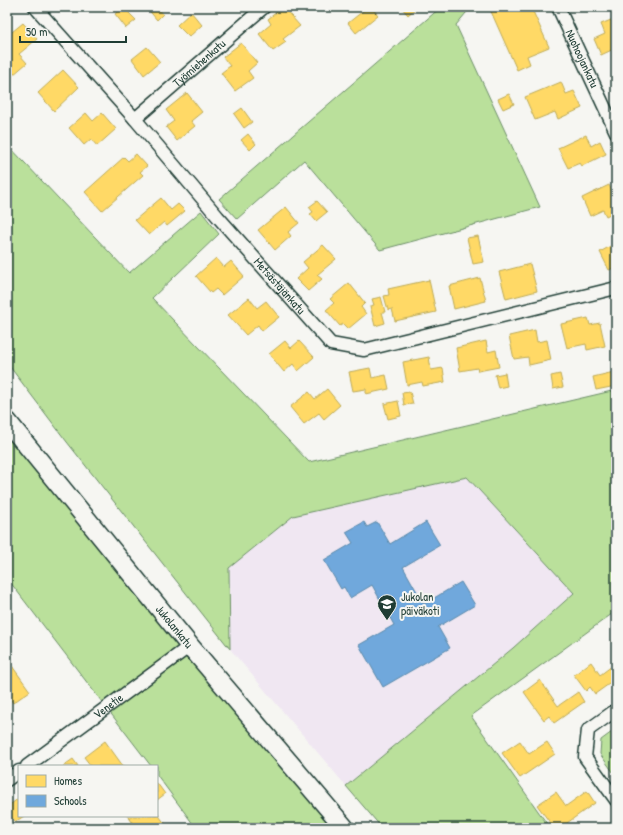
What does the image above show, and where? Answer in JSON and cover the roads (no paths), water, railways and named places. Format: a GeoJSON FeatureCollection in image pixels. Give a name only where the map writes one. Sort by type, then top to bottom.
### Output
{"type":"FeatureCollection","features":[{"type":"Feature","properties":{"kind":"main road","name":"Jukolankatu"},"geometry":{"type":"LineString","coordinates":[[7,422],[190,646],[345,828]]}},
{"type":"Feature","properties":{"kind":"street","name":"Metsästäjänkatu"},"geometry":{"type":"LineString","coordinates":[[35,7],[135,119],[218,218],[331,344],[364,350],[616,288]]}},
{"type":"Feature","properties":{"kind":"street","name":"Työmiehenkatu"},"geometry":{"type":"LineString","coordinates":[[135,119],[264,7]]}},
{"type":"Feature","properties":{"kind":"street","name":"Nuohoojankatu"},"geometry":{"type":"LineString","coordinates":[[558,7],[616,132]]}},
{"type":"Feature","properties":{"kind":"street","name":"Venetie"},"geometry":{"type":"LineString","coordinates":[[27,765],[190,646]]}},
{"type":"Feature","properties":{"kind":"street"},"geometry":{"type":"LineString","coordinates":[[616,710],[588,730],[585,757],[616,800]]}},
{"type":"Feature","properties":{"kind":"street"},"geometry":{"type":"LineString","coordinates":[[7,780],[18,772]]}},
{"type":"Feature","properties":{"kind":"place","name":"Jukolan päiväkoti"},"geometry":{"type":"Point","coordinates":[387,621]}}]}
